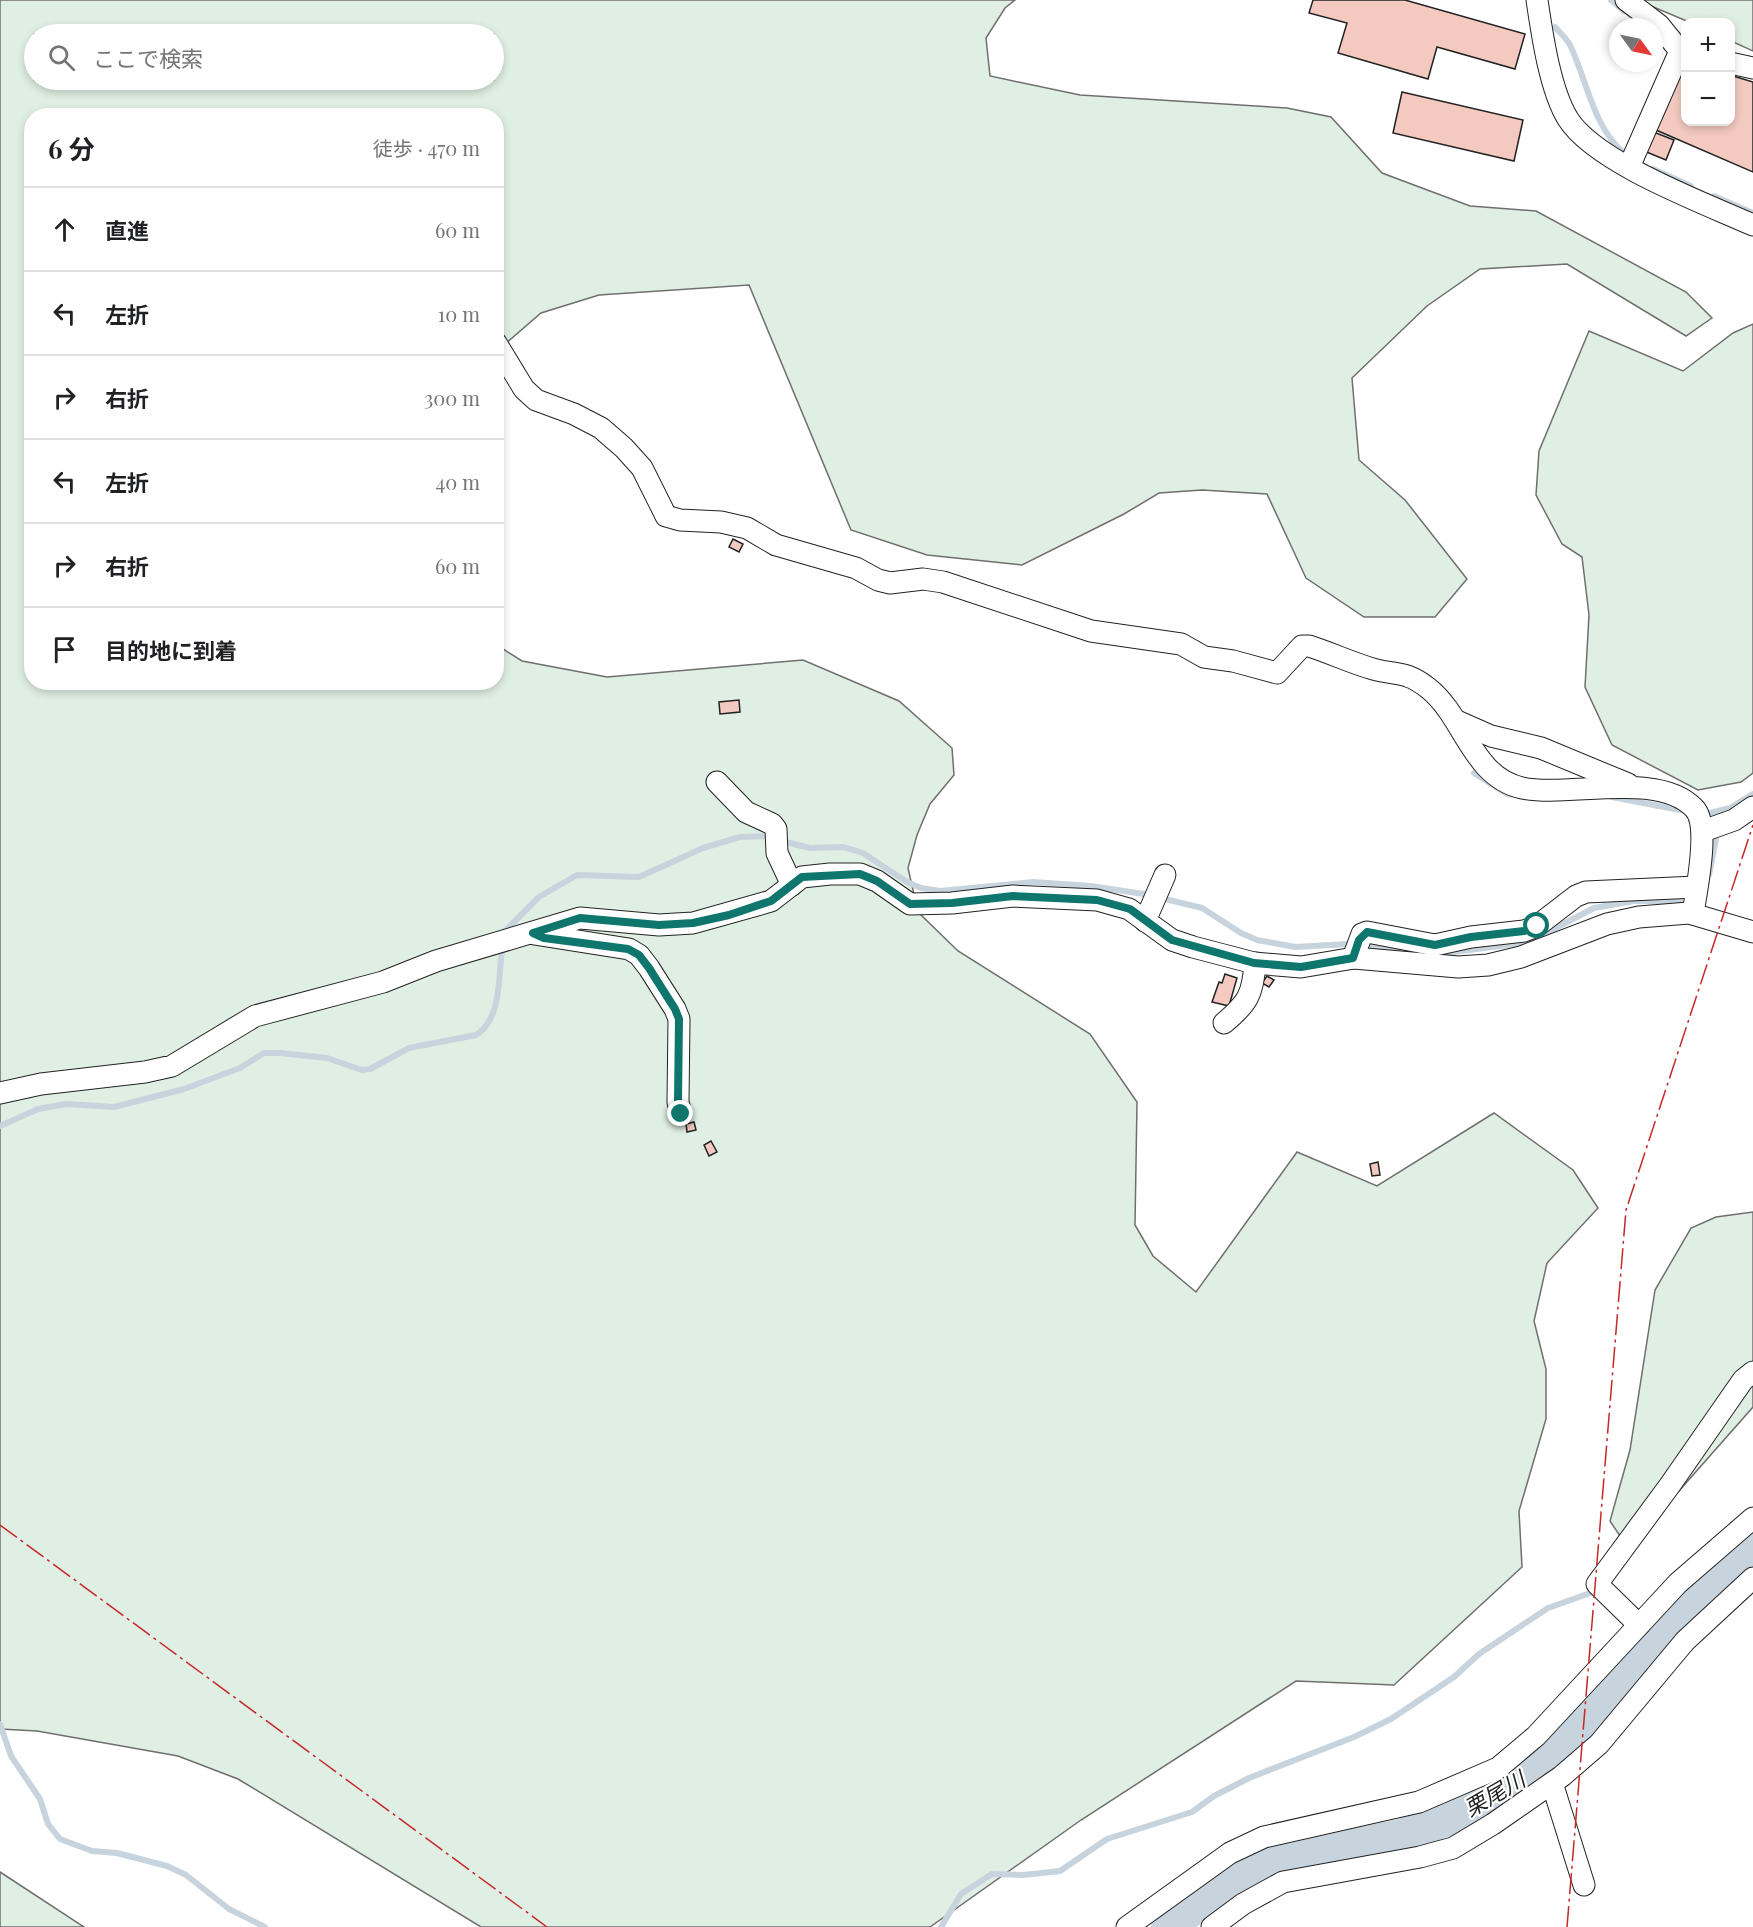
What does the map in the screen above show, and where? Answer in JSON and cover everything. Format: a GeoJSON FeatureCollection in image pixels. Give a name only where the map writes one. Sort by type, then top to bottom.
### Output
{"type":"FeatureCollection","features":[{"type":"Feature","properties":{"kind":"street"},"geometry":{"type":"LineString","coordinates":[[1537,0],[1557,96],[1569,120],[1598,151],[1753,225]]}},
{"type":"Feature","properties":{"kind":"street"},"geometry":{"type":"LineString","coordinates":[[1626,0],[1659,25],[1681,50]]}},
{"type":"Feature","properties":{"kind":"street"},"geometry":{"type":"LineString","coordinates":[[1629,167],[1681,56]]}},
{"type":"Feature","properties":{"kind":"street"},"geometry":{"type":"LineString","coordinates":[[1735,64],[1753,68]]}},
{"type":"Feature","properties":{"kind":"street"},"geometry":{"type":"LineString","coordinates":[[504,356],[524,389],[536,400],[574,414],[601,428],[624,448],[642,468],[666,516],[721,522],[747,528],[776,545],[856,568],[878,580],[890,583],[923,579],[943,582],[1091,632],[1181,644],[1204,657],[1233,661],[1265,671],[1277,673],[1302,646],[1309,646],[1374,669],[1409,674],[1442,699],[1489,771],[1521,788],[1633,787]]}},
{"type":"Feature","properties":{"kind":"street"},"geometry":{"type":"LineString","coordinates":[[1457,721],[1491,736],[1541,748],[1571,759],[1633,787],[1686,801],[1697,810],[1703,831],[1693,914]]}},
{"type":"Feature","properties":{"kind":"street"},"geometry":{"type":"LineString","coordinates":[[717,782],[739,807],[772,824],[776,829],[777,854],[792,885]]}},
{"type":"Feature","properties":{"kind":"street"},"geometry":{"type":"LineString","coordinates":[[1703,831],[1734,820],[1753,807]]}},
{"type":"Feature","properties":{"kind":"street"},"geometry":{"type":"LineString","coordinates":[[0,1094],[41,1084],[145,1072],[172,1066],[255,1016],[383,982],[436,961],[580,918],[659,925],[693,923],[729,915],[771,901],[802,877],[860,874],[877,881],[910,904],[952,903],[1013,896],[1097,900],[1130,909],[1172,940],[1255,963],[1301,967],[1353,958],[1458,967],[1488,965],[1521,957],[1607,924],[1639,917],[1693,914],[1753,932]]}},
{"type":"Feature","properties":{"kind":"street"},"geometry":{"type":"LineString","coordinates":[[1145,921],[1165,874]]}},
{"type":"Feature","properties":{"kind":"street"},"geometry":{"type":"LineString","coordinates":[[1353,958],[1359,940],[1367,932],[1442,944],[1537,926],[1561,906],[1586,892],[1696,887]]}},
{"type":"Feature","properties":{"kind":"street"},"geometry":{"type":"LineString","coordinates":[[533,933],[544,938],[628,949],[639,955],[675,1009],[679,1019],[678,1101],[681,1114]]}},
{"type":"Feature","properties":{"kind":"street"},"geometry":{"type":"LineString","coordinates":[[1224,1023],[1244,1005],[1251,995],[1255,963]]}},
{"type":"Feature","properties":{"kind":"street"},"geometry":{"type":"LineString","coordinates":[[1639,1625],[1597,1584],[1743,1380],[1753,1372]]}},
{"type":"Feature","properties":{"kind":"street"},"geometry":{"type":"LineString","coordinates":[[1127,1927],[1230,1853],[1264,1837],[1419,1802],[1498,1768],[1536,1736],[1678,1583],[1753,1518]]}},
{"type":"Feature","properties":{"kind":"street"},"geometry":{"type":"LineString","coordinates":[[1212,1927],[1243,1904],[1283,1882],[1420,1857],[1453,1848],[1552,1783],[1599,1744],[1685,1641],[1753,1578]]}},
{"type":"Feature","properties":{"kind":"street"},"geometry":{"type":"LineString","coordinates":[[1552,1783],[1584,1885]]}},
{"type":"Feature","properties":{"kind":"green space"},"geometry":{"type":"Polygon","coordinates":[[[0,0],[1015,0],[1005,8],[986,38],[990,76],[1080,95],[1287,108],[1331,117],[1382,173],[1470,206],[1536,211],[1686,292],[1712,318],[1686,336],[1567,264],[1480,269],[1427,306],[1352,378],[1359,460],[1405,500],[1467,579],[1435,617],[1364,617],[1306,578],[1267,494],[1202,490],[1159,493],[1124,514],[1022,565],[927,555],[851,530],[749,285],[599,295],[541,313],[504,345],[504,108],[24,108],[24,690],[504,690],[504,649],[522,661],[607,677],[803,660],[899,701],[952,748],[954,775],[930,804],[917,835],[908,868],[918,912],[958,951],[1090,1034],[1137,1102],[1135,1225],[1153,1256],[1196,1292],[1297,1152],[1377,1186],[1494,1113],[1573,1170],[1598,1208],[1547,1263],[1534,1321],[1546,1369],[1546,1419],[1519,1511],[1522,1567],[1394,1685],[1296,1681],[1081,1820],[930,1927],[481,1927],[238,1779],[178,1756],[37,1731],[0,1729],[0,0]]]}},
{"type":"Feature","properties":{"kind":"green space"},"geometry":{"type":"Polygon","coordinates":[[[1637,0],[1753,0],[1753,51],[1735,43],[1735,18],[1681,19],[1637,0]]]}},
{"type":"Feature","properties":{"kind":"green space"},"geometry":{"type":"Polygon","coordinates":[[[1753,324],[1753,773],[1741,782],[1698,790],[1612,745],[1585,687],[1589,615],[1582,557],[1562,544],[1536,495],[1539,451],[1589,331],[1683,371],[1733,333],[1753,324]]]}},
{"type":"Feature","properties":{"kind":"green space"},"geometry":{"type":"Polygon","coordinates":[[[1753,1212],[1753,1407],[1648,1526],[1624,1542],[1610,1521],[1630,1450],[1655,1290],[1691,1228],[1716,1217],[1753,1212]]]}},
{"type":"Feature","properties":{"kind":"green space"},"geometry":{"type":"Polygon","coordinates":[[[0,1872],[84,1927],[0,1927],[0,1872]]]}},
{"type":"Feature","properties":{"kind":"building"},"geometry":{"type":"Polygon","coordinates":[[[1313,0],[1405,0],[1525,34],[1515,69],[1437,47],[1428,79],[1338,53],[1347,23],[1309,13],[1313,0]]]}},
{"type":"Feature","properties":{"kind":"building"},"geometry":{"type":"Polygon","coordinates":[[[1681,68],[1681,126],[1735,126],[1735,77],[1753,82],[1753,172],[1656,130],[1681,68]]]}},
{"type":"Feature","properties":{"kind":"building"},"geometry":{"type":"Polygon","coordinates":[[[1402,92],[1523,120],[1514,161],[1393,133],[1402,92]]]}},
{"type":"Feature","properties":{"kind":"building"},"geometry":{"type":"Polygon","coordinates":[[[1651,131],[1674,140],[1666,160],[1644,151],[1651,131]]]}},
{"type":"Feature","properties":{"kind":"building"},"geometry":{"type":"Polygon","coordinates":[[[733,539],[743,544],[739,552],[729,547],[733,539]]]}},
{"type":"Feature","properties":{"kind":"building"},"geometry":{"type":"Polygon","coordinates":[[[739,700],[740,712],[720,714],[719,702],[739,700]]]}},
{"type":"Feature","properties":{"kind":"building"},"geometry":{"type":"Polygon","coordinates":[[[1225,974],[1237,978],[1229,1006],[1212,1002],[1219,982],[1222,983],[1225,974]]]}},
{"type":"Feature","properties":{"kind":"building"},"geometry":{"type":"Polygon","coordinates":[[[1267,976],[1274,980],[1269,987],[1262,983],[1267,976]]]}},
{"type":"Feature","properties":{"kind":"building"},"geometry":{"type":"Polygon","coordinates":[[[694,1122],[696,1130],[687,1132],[686,1124],[694,1122]]]}},
{"type":"Feature","properties":{"kind":"building"},"geometry":{"type":"Polygon","coordinates":[[[711,1141],[717,1152],[709,1156],[704,1145],[711,1141]]]}},
{"type":"Feature","properties":{"kind":"building"},"geometry":{"type":"Polygon","coordinates":[[[1378,1162],[1380,1175],[1372,1176],[1370,1164],[1378,1162]]]}},
{"type":"Feature","properties":{"kind":"waterway"},"geometry":{"type":"LineString","coordinates":[[1611,0],[1624,11]]}},
{"type":"Feature","properties":{"kind":"waterway"},"geometry":{"type":"LineString","coordinates":[[1555,27],[1570,45],[1605,130],[1624,153]]}},
{"type":"Feature","properties":{"kind":"waterway"},"geometry":{"type":"LineString","coordinates":[[1653,169],[1691,186]]}},
{"type":"Feature","properties":{"kind":"waterway"},"geometry":{"type":"LineString","coordinates":[[1714,196],[1753,213]]}},
{"type":"Feature","properties":{"kind":"waterway"},"geometry":{"type":"LineString","coordinates":[[1474,773],[1507,794],[1515,795]]}},
{"type":"Feature","properties":{"kind":"waterway"},"geometry":{"type":"LineString","coordinates":[[1706,814],[1730,808],[1753,794]]}},
{"type":"Feature","properties":{"kind":"waterway"},"geometry":{"type":"LineString","coordinates":[[1612,797],[1685,811]]}},
{"type":"Feature","properties":{"kind":"waterway"},"geometry":{"type":"LineString","coordinates":[[501,935],[539,897],[577,875],[639,877],[703,848],[740,837],[769,836]]}},
{"type":"Feature","properties":{"kind":"waterway"},"geometry":{"type":"LineString","coordinates":[[781,838],[786,842],[810,848],[843,847],[863,853],[907,882],[921,888],[940,891],[1033,882],[1091,886],[1150,895]]}},
{"type":"Feature","properties":{"kind":"waterway"},"geometry":{"type":"LineString","coordinates":[[1709,875],[1716,839]]}},
{"type":"Feature","properties":{"kind":"waterway"},"geometry":{"type":"LineString","coordinates":[[1161,898],[1202,908],[1241,933],[1257,940],[1295,947],[1348,944]]}},
{"type":"Feature","properties":{"kind":"waterway"},"geometry":{"type":"LineString","coordinates":[[1439,954],[1529,942],[1594,908],[1634,901],[1680,901]]}},
{"type":"Feature","properties":{"kind":"waterway"},"geometry":{"type":"LineString","coordinates":[[1370,946],[1414,951]]}},
{"type":"Feature","properties":{"kind":"waterway"},"geometry":{"type":"LineString","coordinates":[[0,1126],[38,1109],[66,1104],[114,1107],[184,1089],[240,1068],[264,1053],[327,1058],[362,1070],[370,1069],[409,1048],[476,1035],[484,1028],[495,1008],[502,951]]}},
{"type":"Feature","properties":{"kind":"waterway","name":"栗尾川"},"geometry":{"type":"LineString","coordinates":[[1168,1927],[1203,1901],[1268,1863],[1401,1836],[1456,1816],[1502,1792],[1545,1762],[1694,1600],[1753,1550]]}},
{"type":"Feature","properties":{"kind":"waterway"},"geometry":{"type":"LineString","coordinates":[[941,1927],[961,1894],[992,1874],[1023,1875],[1060,1871],[1107,1839],[1192,1812],[1214,1796],[1249,1778],[1354,1737],[1391,1719],[1454,1677],[1479,1654],[1548,1608],[1596,1591]]}},
{"type":"Feature","properties":{"kind":"waterway"},"geometry":{"type":"LineString","coordinates":[[0,1724],[11,1756],[40,1799],[48,1824],[60,1839],[92,1851],[117,1853],[167,1866],[186,1875],[229,1909],[265,1927]]}},
{"type":"Feature","properties":{"kind":"power"},"geometry":{"type":"LineString","coordinates":[[1567,1927],[1626,1210],[1753,825]]}},
{"type":"Feature","properties":{"kind":"power"},"geometry":{"type":"LineString","coordinates":[[0,1525],[547,1927]]}},
{"type":"Feature","properties":{"kind":"route"},"geometry":{"type":"LineString","coordinates":[[681,1114],[678,1101],[679,1019],[675,1009],[639,955],[628,949],[544,938],[533,933],[580,918],[659,925],[693,923],[729,915],[771,901],[802,877],[830,874],[860,874],[877,881],[910,904],[952,903],[1013,896],[1097,900],[1130,909],[1172,940],[1193,947],[1254,963],[1301,967],[1353,958],[1362,934],[1367,932],[1435,945],[1471,937],[1524,931],[1537,926]]}}]}
